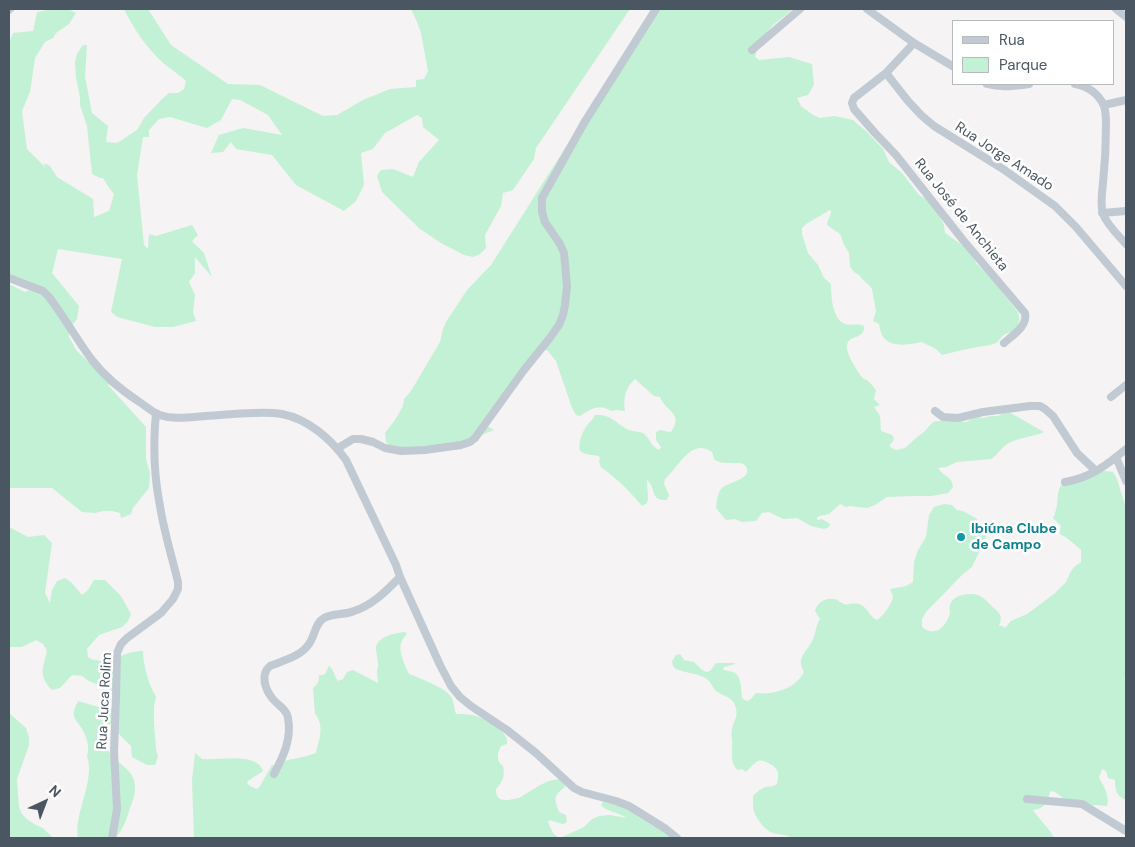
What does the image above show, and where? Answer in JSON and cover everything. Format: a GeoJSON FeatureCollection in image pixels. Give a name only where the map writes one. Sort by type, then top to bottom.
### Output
{"type":"FeatureCollection","features":[{"type":"Feature","properties":{"kind":"street"},"geometry":{"type":"LineString","coordinates":[[338,448],[353,439],[361,439],[385,448],[401,451],[425,450],[470,442],[549,339],[559,325],[563,315],[567,286],[564,253],[545,222],[542,212],[542,198],[584,123],[656,9]]}},
{"type":"Feature","properties":{"kind":"street"},"geometry":{"type":"LineString","coordinates":[[752,50],[800,9]]}},
{"type":"Feature","properties":{"kind":"street"},"geometry":{"type":"LineString","coordinates":[[867,9],[914,43],[952,66]]}},
{"type":"Feature","properties":{"kind":"street"},"geometry":{"type":"LineString","coordinates":[[1116,9],[1126,17]]}},
{"type":"Feature","properties":{"kind":"street"},"geometry":{"type":"LineString","coordinates":[[886,73],[914,43]]}},
{"type":"Feature","properties":{"kind":"street","name":"Rua José de Anchieta"},"geometry":{"type":"LineString","coordinates":[[886,73],[854,98],[852,103],[854,109],[896,155],[963,240],[1025,312],[1025,323],[1004,343]]}},
{"type":"Feature","properties":{"kind":"street","name":"Rua Jorge Amado"},"geometry":{"type":"LineString","coordinates":[[886,73],[908,101],[934,126],[1003,169],[1054,206],[1076,227],[1126,286]]}},
{"type":"Feature","properties":{"kind":"street"},"geometry":{"type":"LineString","coordinates":[[990,85],[1013,87],[1024,85]]}},
{"type":"Feature","properties":{"kind":"street"},"geometry":{"type":"LineString","coordinates":[[1080,85],[1084,86],[1099,97],[1104,105],[1106,112],[1106,135],[1101,196],[1102,213],[1126,244]]}},
{"type":"Feature","properties":{"kind":"street"},"geometry":{"type":"LineString","coordinates":[[1104,105],[1126,100]]}},
{"type":"Feature","properties":{"kind":"street"},"geometry":{"type":"LineString","coordinates":[[1102,213],[1126,211]]}},
{"type":"Feature","properties":{"kind":"street"},"geometry":{"type":"LineString","coordinates":[[9,278],[43,292],[49,297],[93,362],[131,397],[156,413],[170,417],[282,414],[311,426],[338,448],[346,460],[369,507],[440,665],[451,686],[460,697],[536,753],[574,788],[582,792],[616,800],[629,806],[677,838]]}},
{"type":"Feature","properties":{"kind":"street"},"geometry":{"type":"LineString","coordinates":[[1112,397],[1126,385]]}},
{"type":"Feature","properties":{"kind":"street"},"geometry":{"type":"LineString","coordinates":[[935,412],[943,417],[958,418],[983,412],[1040,406],[1052,416],[1077,453],[1096,471]]}},
{"type":"Feature","properties":{"kind":"street","name":"Rua Juca Rolim"},"geometry":{"type":"LineString","coordinates":[[112,838],[117,809],[114,751],[117,653],[121,644],[127,638],[161,613],[173,599],[178,582],[157,490],[154,450],[156,413]]}},
{"type":"Feature","properties":{"kind":"street"},"geometry":{"type":"LineString","coordinates":[[1065,482],[1087,476],[1126,449]]}},
{"type":"Feature","properties":{"kind":"street"},"geometry":{"type":"LineString","coordinates":[[1116,457],[1126,481]]}},
{"type":"Feature","properties":{"kind":"street"},"geometry":{"type":"LineString","coordinates":[[274,774],[289,738],[289,728],[287,712],[271,698],[268,692],[264,674],[266,669],[298,655],[309,644],[322,619],[354,612],[367,606],[400,577]]}},
{"type":"Feature","properties":{"kind":"street"},"geometry":{"type":"LineString","coordinates":[[1027,799],[1082,804],[1126,831]]}},
{"type":"Feature","properties":{"kind":"green space"},"geometry":{"type":"Polygon","coordinates":[[[50,9],[70,9],[76,13],[69,24],[56,33],[53,38],[45,42],[35,58],[30,92],[22,111],[27,149],[45,167],[44,163],[50,166],[57,177],[93,199],[94,217],[109,211],[114,194],[103,178],[92,174],[87,126],[80,105],[76,78],[75,62],[77,54],[83,45],[87,45],[85,77],[92,113],[108,126],[106,142],[117,143],[137,130],[144,118],[163,98],[169,93],[178,93],[184,89],[186,81],[161,61],[148,47],[124,9],[148,9],[171,45],[228,84],[260,85],[323,116],[337,115],[363,100],[390,89],[416,87],[416,80],[424,79],[428,71],[421,33],[411,9],[630,9],[536,148],[534,159],[513,190],[503,193],[501,206],[485,235],[486,248],[480,254],[473,257],[464,255],[441,243],[420,229],[382,192],[377,176],[381,170],[393,169],[413,177],[419,162],[439,140],[423,127],[422,118],[417,115],[385,133],[373,149],[361,153],[364,185],[356,201],[344,211],[296,185],[272,155],[236,149],[231,142],[223,152],[211,153],[219,135],[243,128],[282,135],[268,115],[240,100],[232,99],[221,120],[207,128],[170,117],[159,119],[149,130],[149,137],[143,137],[137,175],[144,245],[148,249],[149,234],[156,236],[192,225],[198,235],[192,241],[204,253],[212,277],[195,257],[195,273],[189,282],[195,295],[193,312],[196,321],[173,327],[155,327],[117,317],[111,312],[122,259],[58,249],[52,273],[79,306],[77,319],[69,329],[69,337],[77,351],[115,387],[107,384],[146,427],[146,459],[150,473],[149,488],[133,508],[131,514],[121,518],[120,513],[112,511],[82,512],[52,488],[9,488],[9,284],[25,292],[36,287],[31,282],[9,275],[9,43],[13,33],[33,31],[37,12],[50,9]]]}},
{"type":"Feature","properties":{"kind":"green space"},"geometry":{"type":"Polygon","coordinates":[[[653,9],[793,9],[772,26],[758,45],[755,57],[759,60],[789,57],[812,64],[814,85],[808,95],[797,98],[801,106],[820,118],[834,116],[853,120],[867,132],[883,149],[889,162],[902,173],[919,195],[939,206],[939,215],[944,225],[945,233],[969,248],[976,263],[990,277],[1018,312],[1018,326],[990,345],[942,355],[936,349],[922,342],[903,345],[893,344],[885,339],[879,324],[873,321],[876,311],[872,289],[850,267],[849,253],[840,234],[827,225],[831,211],[802,228],[808,253],[818,265],[824,278],[831,284],[833,306],[837,317],[845,324],[864,326],[864,330],[860,335],[848,342],[847,348],[860,374],[876,390],[874,399],[880,405],[874,407],[880,416],[881,431],[892,435],[894,438],[890,447],[896,450],[905,448],[935,421],[966,422],[976,417],[998,416],[1007,411],[1044,432],[1009,443],[991,459],[957,462],[938,468],[951,480],[953,487],[948,493],[931,496],[887,497],[867,508],[846,507],[840,504],[829,514],[817,517],[817,520],[822,519],[830,524],[829,527],[824,529],[811,526],[797,518],[783,519],[769,512],[762,513],[756,521],[726,520],[716,508],[717,498],[721,489],[745,476],[747,469],[746,466],[739,463],[716,461],[712,452],[704,448],[691,451],[665,479],[664,484],[669,495],[667,500],[661,500],[655,496],[647,480],[648,499],[647,503],[642,506],[623,485],[601,467],[600,457],[580,451],[581,437],[595,415],[601,415],[609,417],[629,430],[643,433],[654,447],[659,450],[661,447],[656,440],[656,433],[659,430],[671,432],[676,421],[673,413],[660,397],[654,396],[635,379],[629,386],[626,394],[624,402],[625,411],[611,411],[599,407],[591,409],[580,416],[576,415],[556,361],[547,350],[537,351],[482,423],[494,430],[453,446],[392,448],[386,442],[385,433],[395,420],[403,406],[404,399],[411,391],[440,342],[446,322],[467,290],[491,265],[653,9]]]}},
{"type":"Feature","properties":{"kind":"green space"},"geometry":{"type":"Polygon","coordinates":[[[1105,471],[1113,472],[1117,479],[1126,508],[1126,677],[1124,680],[1126,680],[1126,800],[1120,797],[1117,792],[1115,780],[1108,778],[1106,771],[1102,769],[1099,778],[1107,795],[1107,806],[1086,806],[1066,800],[1051,791],[1045,804],[1033,810],[1054,838],[792,838],[773,833],[763,826],[754,812],[753,796],[766,787],[777,784],[776,768],[761,761],[756,762],[746,772],[735,767],[732,757],[732,729],[737,714],[734,703],[715,690],[707,679],[676,669],[672,661],[676,655],[680,654],[684,660],[694,662],[706,672],[710,671],[716,663],[734,663],[724,667],[723,670],[737,675],[740,681],[742,698],[746,701],[750,700],[756,693],[772,693],[783,690],[798,680],[804,672],[801,662],[803,654],[813,639],[820,619],[815,611],[818,605],[830,599],[844,604],[858,604],[863,606],[877,620],[887,610],[893,599],[890,589],[906,586],[913,582],[914,562],[918,550],[926,537],[929,515],[934,507],[944,504],[952,505],[957,510],[963,511],[977,519],[978,525],[973,531],[973,535],[983,533],[987,535],[972,567],[926,612],[922,619],[922,627],[928,631],[937,631],[949,616],[952,601],[959,596],[972,594],[982,597],[997,611],[1001,617],[999,626],[1005,628],[1011,621],[1027,614],[1054,594],[1066,582],[1074,567],[1081,562],[1081,550],[1060,534],[1061,526],[1053,518],[1062,484],[1105,471]]]}},
{"type":"Feature","properties":{"kind":"green space"},"geometry":{"type":"Polygon","coordinates":[[[9,527],[28,537],[44,535],[52,543],[45,593],[50,603],[52,590],[57,581],[65,578],[82,595],[88,590],[94,580],[105,580],[121,596],[131,614],[128,621],[122,627],[99,635],[87,649],[88,657],[100,661],[143,651],[147,675],[156,696],[154,723],[158,757],[155,765],[147,765],[132,757],[131,746],[118,733],[115,720],[106,731],[106,747],[113,757],[128,770],[135,785],[134,796],[127,818],[115,838],[78,838],[78,824],[88,780],[89,763],[87,739],[75,720],[74,714],[78,701],[102,708],[111,708],[119,705],[118,697],[112,691],[82,676],[72,675],[60,688],[52,690],[43,676],[47,651],[43,644],[36,640],[22,647],[9,647],[9,527]]]}},
{"type":"Feature","properties":{"kind":"green space"},"geometry":{"type":"Polygon","coordinates":[[[405,632],[407,634],[402,640],[400,649],[409,674],[449,694],[452,698],[456,714],[477,716],[495,725],[507,739],[507,744],[501,746],[498,755],[498,760],[503,766],[504,773],[502,781],[496,789],[499,798],[508,800],[518,798],[551,780],[562,782],[565,787],[558,793],[556,800],[559,812],[566,815],[567,821],[563,824],[549,820],[548,822],[553,833],[559,838],[194,838],[192,780],[195,753],[202,759],[236,758],[256,763],[263,771],[247,783],[257,789],[272,765],[277,766],[284,761],[316,753],[321,728],[315,714],[313,688],[318,682],[319,675],[325,674],[329,666],[338,681],[343,679],[347,672],[353,670],[378,683],[377,644],[383,638],[405,632]]]}},
{"type":"Feature","properties":{"kind":"green space"},"geometry":{"type":"Polygon","coordinates":[[[9,713],[26,728],[29,737],[29,745],[17,779],[19,807],[22,814],[28,820],[43,828],[53,838],[9,838],[9,713]]]}},
{"type":"Feature","properties":{"kind":"green space"},"geometry":{"type":"Polygon","coordinates":[[[603,802],[629,809],[640,818],[674,838],[560,838],[584,827],[592,819],[599,816],[610,815],[627,818],[601,805],[603,802]]]}},
{"type":"Feature","properties":{"kind":"place","name":"Ibiúna Clube de Campo"},"geometry":{"type":"Point","coordinates":[961,537]}}]}
